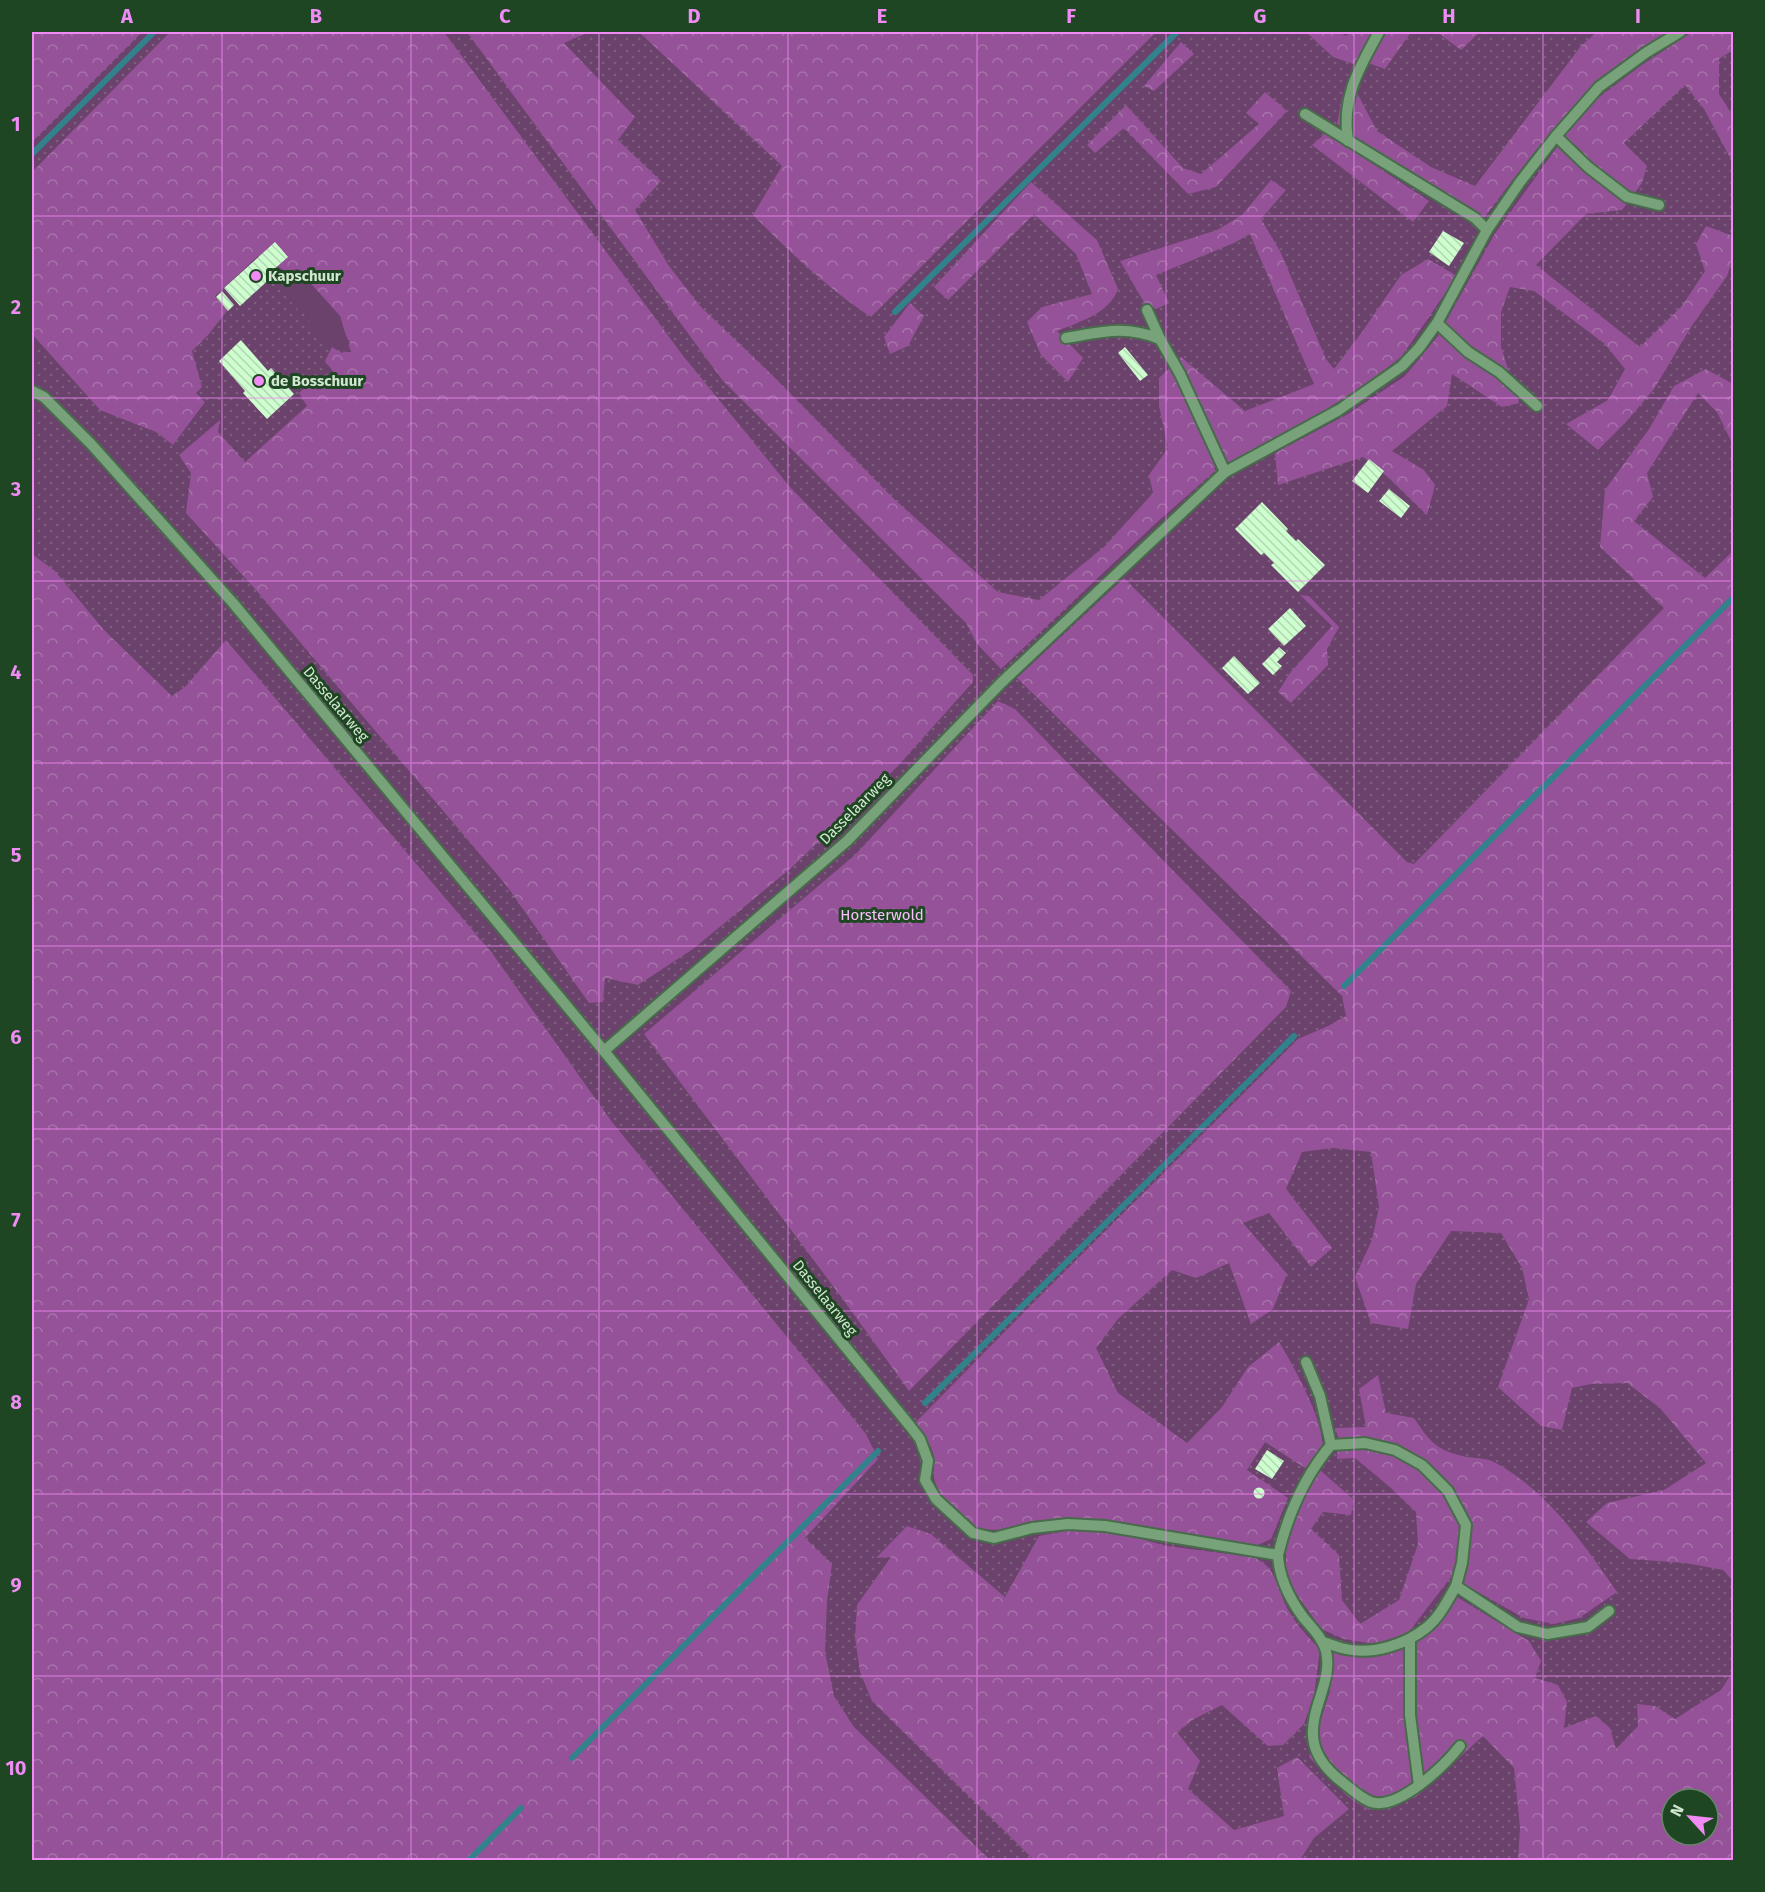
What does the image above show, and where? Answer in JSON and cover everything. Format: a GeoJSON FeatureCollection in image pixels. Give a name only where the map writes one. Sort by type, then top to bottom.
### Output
{"type":"FeatureCollection","features":[{"type":"Feature","properties":{"kind":"street"},"geometry":{"type":"LineString","coordinates":[[1348,141],[1347,105],[1352,83],[1379,32]]}},
{"type":"Feature","properties":{"kind":"street","name":"Dasselaarweg"},"geometry":{"type":"LineString","coordinates":[[604,1051],[848,841],[1001,683],[1225,472],[1339,410],[1402,366],[1419,348],[1437,323],[1487,230],[1520,182],[1556,136],[1599,87],[1647,52],[1680,32]]}},
{"type":"Feature","properties":{"kind":"street"},"geometry":{"type":"LineString","coordinates":[[1305,114],[1475,218],[1487,230]]}},
{"type":"Feature","properties":{"kind":"street"},"geometry":{"type":"LineString","coordinates":[[1556,136],[1588,167],[1627,197],[1659,205]]}},
{"type":"Feature","properties":{"kind":"street"},"geometry":{"type":"LineString","coordinates":[[1147,310],[1180,374],[1225,472]]}},
{"type":"Feature","properties":{"kind":"street"},"geometry":{"type":"LineString","coordinates":[[1437,323],[1468,352],[1499,372],[1536,406]]}},
{"type":"Feature","properties":{"kind":"street"},"geometry":{"type":"LineString","coordinates":[[1066,338],[1120,329],[1160,339]]}},
{"type":"Feature","properties":{"kind":"street","name":"Dasselaarweg"},"geometry":{"type":"LineString","coordinates":[[32,391],[44,397],[91,444],[233,603],[604,1051],[910,1426],[920,1439],[928,1461],[926,1480],[936,1499],[973,1533],[994,1538],[1032,1528],[1068,1524],[1105,1526],[1278,1555]]}},
{"type":"Feature","properties":{"kind":"street"},"geometry":{"type":"LineString","coordinates":[[1306,1362],[1320,1396],[1331,1445]]}},
{"type":"Feature","properties":{"kind":"street"},"geometry":{"type":"LineString","coordinates":[[1323,1642],[1346,1650],[1370,1651],[1410,1639],[1428,1627],[1456,1586],[1462,1563],[1466,1525],[1448,1491],[1422,1465],[1395,1450],[1365,1443],[1331,1445],[1314,1466],[1301,1489],[1278,1555],[1279,1571],[1287,1591],[1302,1616],[1323,1642],[1328,1658],[1326,1678],[1313,1722],[1313,1738],[1320,1758],[1333,1775],[1372,1802],[1394,1800],[1419,1785],[1447,1762],[1460,1746]]}},
{"type":"Feature","properties":{"kind":"street"},"geometry":{"type":"LineString","coordinates":[[1456,1586],[1518,1628],[1547,1634],[1588,1627],[1609,1611]]}},
{"type":"Feature","properties":{"kind":"street"},"geometry":{"type":"LineString","coordinates":[[1410,1639],[1410,1716],[1419,1785]]}},
{"type":"Feature","properties":{"kind":"green space","name":"Horsterwold"},"geometry":{"type":"Polygon","coordinates":[[[32,32],[1733,32],[1733,1860],[32,1860],[32,32]]]}},
{"type":"Feature","properties":{"kind":"green space"},"geometry":{"type":"Polygon","coordinates":[[[32,32],[142,32],[32,142],[32,32]]]}},
{"type":"Feature","properties":{"kind":"green space"},"geometry":{"type":"Polygon","coordinates":[[[170,32],[444,32],[684,357],[790,487],[973,675],[973,682],[896,768],[790,869],[693,949],[638,985],[605,978],[603,1002],[589,1003],[506,885],[255,589],[186,513],[191,473],[179,455],[220,420],[218,432],[245,462],[307,406],[299,393],[309,384],[318,390],[335,374],[325,361],[332,347],[342,353],[350,343],[344,333],[340,316],[285,271],[272,271],[258,256],[215,296],[227,311],[192,351],[202,387],[196,393],[205,402],[173,445],[156,432],[100,410],[32,334],[32,172],[170,32]]]}},
{"type":"Feature","properties":{"kind":"green space"},"geometry":{"type":"Polygon","coordinates":[[[467,32],[589,32],[564,43],[635,117],[618,140],[661,181],[635,210],[669,266],[700,306],[771,374],[894,499],[998,592],[1039,600],[1104,547],[1153,493],[1149,475],[1168,448],[1159,406],[1159,378],[1181,357],[1245,411],[1314,384],[1250,234],[1234,243],[1156,275],[1169,303],[1156,309],[1145,304],[1120,261],[1217,230],[1242,215],[1271,180],[1286,190],[1261,219],[1280,251],[1326,359],[1334,369],[1401,275],[1428,259],[1457,276],[1402,356],[1369,382],[1322,412],[1228,463],[1212,431],[1200,434],[1216,464],[1214,472],[1155,524],[1001,669],[977,644],[966,623],[723,381],[467,32]]]}},
{"type":"Feature","properties":{"kind":"green space"},"geometry":{"type":"Polygon","coordinates":[[[639,32],[1156,32],[871,317],[824,282],[753,215],[782,166],[639,32]]]}},
{"type":"Feature","properties":{"kind":"green space"},"geometry":{"type":"Polygon","coordinates":[[[1306,32],[1339,32],[1346,36],[1350,32],[1411,32],[1385,69],[1368,63],[1356,91],[1377,131],[1431,167],[1475,186],[1581,46],[1597,32],[1669,32],[1624,60],[1580,99],[1546,137],[1484,218],[1337,124],[1342,98],[1356,65],[1333,57],[1306,32]]]}},
{"type":"Feature","properties":{"kind":"green space"},"geometry":{"type":"Polygon","coordinates":[[[1437,32],[1480,32],[1461,50],[1437,32]]]}},
{"type":"Feature","properties":{"kind":"green space"},"geometry":{"type":"Polygon","coordinates":[[[1692,32],[1733,32],[1733,50],[1719,59],[1719,94],[1733,116],[1733,163],[1704,109],[1685,85],[1624,143],[1647,166],[1642,183],[1622,210],[1586,214],[1536,265],[1640,347],[1682,306],[1705,271],[1696,244],[1706,226],[1733,236],[1733,257],[1727,276],[1691,327],[1654,389],[1625,423],[1598,450],[1566,424],[1608,400],[1625,369],[1605,344],[1534,291],[1510,287],[1501,312],[1501,347],[1519,403],[1502,407],[1452,374],[1447,406],[1392,451],[1424,470],[1435,485],[1427,515],[1390,479],[1363,457],[1278,485],[1275,453],[1348,414],[1405,376],[1438,336],[1494,235],[1570,129],[1598,98],[1639,67],[1692,32]]]}},
{"type":"Feature","properties":{"kind":"green space"},"geometry":{"type":"Polygon","coordinates":[[[1181,42],[1194,54],[1154,91],[1144,86],[1181,42]]]}},
{"type":"Feature","properties":{"kind":"green space"},"geometry":{"type":"Polygon","coordinates":[[[1265,92],[1287,111],[1216,187],[1188,194],[1124,128],[1095,153],[1087,145],[1126,105],[1183,168],[1201,174],[1259,124],[1246,113],[1265,92]]]}},
{"type":"Feature","properties":{"kind":"green space"},"geometry":{"type":"Polygon","coordinates":[[[1326,133],[1429,201],[1413,222],[1312,145],[1326,133]]]}},
{"type":"Feature","properties":{"kind":"green space"},"geometry":{"type":"Polygon","coordinates":[[[1031,182],[1097,240],[1118,289],[1114,298],[1101,311],[1057,331],[1083,358],[1068,382],[1041,355],[1027,322],[1042,307],[1092,294],[1076,254],[1034,214],[948,300],[934,287],[1031,182]]]}},
{"type":"Feature","properties":{"kind":"green space"},"geometry":{"type":"Polygon","coordinates":[[[277,266],[285,271],[298,269],[340,316],[351,352],[337,349],[325,340],[305,317],[306,315],[300,312],[270,279],[275,274],[272,271],[277,266]]]}},
{"type":"Feature","properties":{"kind":"green space"},"geometry":{"type":"Polygon","coordinates":[[[910,303],[924,316],[908,346],[890,354],[884,337],[910,303]]]}},
{"type":"Feature","properties":{"kind":"green space"},"geometry":{"type":"Polygon","coordinates":[[[1706,369],[1733,384],[1733,445],[1717,412],[1698,393],[1647,473],[1653,497],[1634,521],[1705,578],[1733,551],[1733,1581],[1723,1570],[1685,1563],[1630,1559],[1586,1522],[1607,1503],[1664,1490],[1706,1463],[1660,1408],[1627,1383],[1591,1384],[1572,1388],[1562,1430],[1541,1426],[1498,1387],[1529,1299],[1522,1268],[1501,1233],[1451,1231],[1416,1284],[1408,1329],[1371,1323],[1355,1277],[1372,1240],[1379,1207],[1371,1152],[1332,1148],[1302,1152],[1286,1189],[1332,1248],[1311,1267],[1269,1213],[1243,1223],[1287,1274],[1273,1309],[1251,1324],[1229,1263],[1196,1278],[1172,1270],[1118,1319],[1096,1348],[1118,1393],[1187,1443],[1222,1407],[1248,1367],[1279,1342],[1313,1409],[1322,1436],[1322,1446],[1305,1468],[1265,1442],[1247,1470],[1288,1498],[1271,1539],[1258,1545],[1244,1545],[1119,1522],[1074,1519],[1043,1521],[1000,1530],[976,1529],[939,1494],[934,1478],[934,1456],[931,1447],[914,1424],[1298,1039],[1346,1016],[1342,996],[1017,678],[1124,578],[1407,862],[1414,864],[1664,608],[1600,547],[1605,490],[1649,429],[1674,386],[1706,369]]]}},
{"type":"Feature","properties":{"kind":"green space"},"geometry":{"type":"Polygon","coordinates":[[[32,554],[55,571],[104,630],[172,696],[185,687],[226,640],[492,953],[612,1122],[866,1434],[878,1459],[805,1538],[832,1564],[827,1601],[825,1652],[834,1696],[854,1727],[990,1860],[32,1860],[32,554]]]}},
{"type":"Feature","properties":{"kind":"green space"},"geometry":{"type":"Polygon","coordinates":[[[1300,595],[1309,596],[1339,627],[1327,649],[1328,665],[1291,703],[1278,692],[1290,673],[1332,626],[1300,595]]]}},
{"type":"Feature","properties":{"kind":"green space"},"geometry":{"type":"Polygon","coordinates":[[[998,701],[1015,709],[1291,991],[1286,1007],[909,1391],[644,1034],[856,854],[998,701]]]}},
{"type":"Feature","properties":{"kind":"green space"},"geometry":{"type":"Polygon","coordinates":[[[1378,1375],[1386,1413],[1414,1418],[1435,1444],[1448,1452],[1491,1461],[1513,1474],[1548,1503],[1563,1519],[1617,1592],[1579,1618],[1554,1624],[1524,1618],[1451,1577],[1408,1633],[1374,1644],[1344,1639],[1321,1629],[1291,1586],[1286,1567],[1286,1546],[1299,1507],[1320,1470],[1354,1500],[1351,1515],[1323,1512],[1311,1529],[1339,1555],[1342,1600],[1360,1624],[1399,1600],[1418,1544],[1416,1512],[1355,1458],[1337,1459],[1338,1437],[1335,1428],[1366,1427],[1359,1389],[1378,1375]]]}},
{"type":"Feature","properties":{"kind":"green space"},"geometry":{"type":"Polygon","coordinates":[[[907,1526],[931,1534],[1005,1597],[1039,1536],[1066,1531],[1118,1533],[1167,1546],[1252,1557],[1261,1561],[1276,1580],[1293,1618],[1320,1650],[1314,1695],[1304,1724],[1283,1745],[1268,1746],[1222,1705],[1194,1719],[1177,1732],[1200,1761],[1188,1789],[1234,1830],[1284,1816],[1277,1768],[1297,1757],[1349,1809],[1314,1838],[1300,1860],[1034,1860],[872,1701],[860,1672],[855,1638],[857,1605],[891,1557],[876,1558],[907,1526]]]}},
{"type":"Feature","properties":{"kind":"green space"},"geometry":{"type":"Polygon","coordinates":[[[1457,1597],[1529,1641],[1541,1661],[1535,1678],[1558,1685],[1567,1702],[1564,1728],[1596,1716],[1610,1728],[1616,1749],[1638,1726],[1637,1704],[1655,1706],[1675,1719],[1721,1690],[1733,1671],[1733,1860],[1518,1860],[1520,1828],[1514,1768],[1483,1736],[1416,1797],[1369,1810],[1348,1797],[1309,1757],[1330,1691],[1331,1651],[1357,1657],[1404,1645],[1434,1628],[1457,1597]]]}},
{"type":"Feature","properties":{"kind":"building"},"geometry":{"type":"Polygon","coordinates":[[[1443,231],[1464,243],[1449,266],[1429,252],[1443,231]]]}},
{"type":"Feature","properties":{"kind":"building"},"geometry":{"type":"Polygon","coordinates":[[[275,242],[288,257],[272,271],[275,274],[240,306],[224,288],[275,242]]]}},
{"type":"Feature","properties":{"kind":"building"},"geometry":{"type":"Polygon","coordinates":[[[222,291],[234,305],[228,311],[216,297],[222,291]]]}},
{"type":"Feature","properties":{"kind":"building","name":"de Bosschuur"},"geometry":{"type":"Polygon","coordinates":[[[241,340],[268,371],[271,368],[294,394],[267,419],[243,393],[245,391],[219,361],[241,340]]]}},
{"type":"Feature","properties":{"kind":"building"},"geometry":{"type":"Polygon","coordinates":[[[1125,347],[1148,375],[1140,381],[1118,353],[1125,347]]]}},
{"type":"Feature","properties":{"kind":"building"},"geometry":{"type":"Polygon","coordinates":[[[1369,459],[1384,471],[1368,493],[1352,481],[1369,459]]]}},
{"type":"Feature","properties":{"kind":"building"},"geometry":{"type":"Polygon","coordinates":[[[1389,489],[1410,506],[1401,518],[1379,501],[1389,489]]]}},
{"type":"Feature","properties":{"kind":"building"},"geometry":{"type":"Polygon","coordinates":[[[1262,502],[1288,529],[1286,531],[1296,541],[1298,539],[1325,565],[1298,592],[1271,565],[1274,563],[1264,553],[1261,555],[1235,529],[1262,502]]]}},
{"type":"Feature","properties":{"kind":"building"},"geometry":{"type":"Polygon","coordinates":[[[1290,608],[1306,626],[1284,646],[1268,629],[1290,608]]]}},
{"type":"Feature","properties":{"kind":"building"},"geometry":{"type":"Polygon","coordinates":[[[1279,647],[1286,653],[1277,662],[1282,666],[1273,675],[1262,664],[1279,647]]]}},
{"type":"Feature","properties":{"kind":"building"},"geometry":{"type":"Polygon","coordinates":[[[1234,656],[1260,683],[1248,694],[1222,668],[1234,656]]]}},
{"type":"Feature","properties":{"kind":"building"},"geometry":{"type":"Polygon","coordinates":[[[1267,1450],[1284,1461],[1272,1479],[1255,1469],[1267,1450]]]}},
{"type":"Feature","properties":{"kind":"building"},"geometry":{"type":"Polygon","coordinates":[[[1259,1487],[1265,1493],[1259,1499],[1253,1493],[1259,1487]]]}},
{"type":"Feature","properties":{"kind":"waterway"},"geometry":{"type":"LineString","coordinates":[[32,154],[154,32]]}},
{"type":"Feature","properties":{"kind":"waterway"},"geometry":{"type":"LineString","coordinates":[[895,312],[1177,32]]}},
{"type":"Feature","properties":{"kind":"waterway"},"geometry":{"type":"LineString","coordinates":[[1344,986],[1734,597]]}},
{"type":"Feature","properties":{"kind":"waterway"},"geometry":{"type":"LineString","coordinates":[[925,1403],[1294,1036]]}},
{"type":"Feature","properties":{"kind":"waterway"},"geometry":{"type":"LineString","coordinates":[[572,1758],[878,1451]]}},
{"type":"Feature","properties":{"kind":"waterway"},"geometry":{"type":"LineString","coordinates":[[469,1860],[521,1808]]}},
{"type":"Feature","properties":{"kind":"place","name":"Kapschuur"},"geometry":{"type":"Point","coordinates":[256,276]}},
{"type":"Feature","properties":{"kind":"place","name":"de Bosschuur"},"geometry":{"type":"Point","coordinates":[259,381]}}]}
